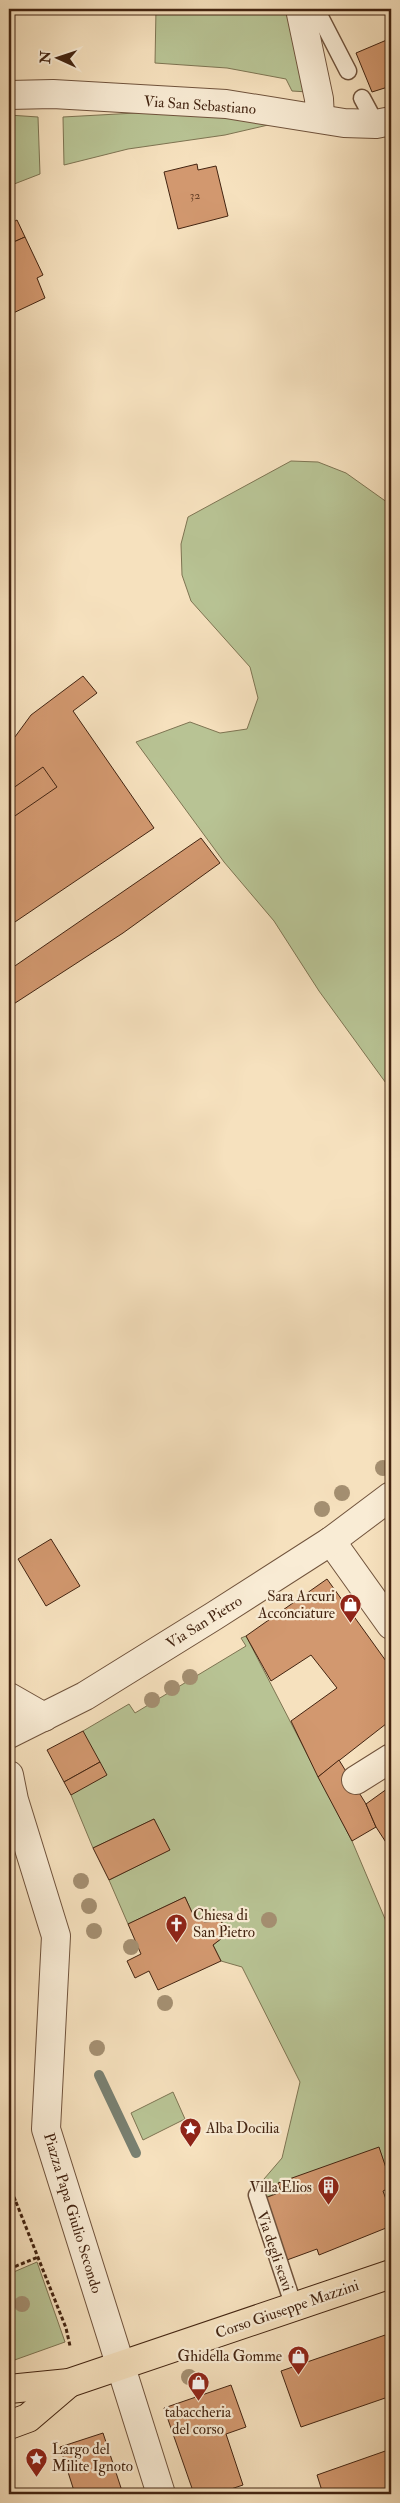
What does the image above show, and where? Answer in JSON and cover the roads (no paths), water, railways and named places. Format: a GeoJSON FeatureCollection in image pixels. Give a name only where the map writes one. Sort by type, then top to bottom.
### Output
{"type":"FeatureCollection","features":[{"type":"Feature","properties":{"kind":"main road","name":"Corso Giuseppe Mazzini"},"geometry":{"type":"LineString","coordinates":[[9,2389],[69,2383],[391,2274]]}},
{"type":"Feature","properties":{"kind":"main road","name":"Corso Giuseppe Mazzini"},"geometry":{"type":"LineString","coordinates":[[9,2425],[28,2418],[69,2383]]}},
{"type":"Feature","properties":{"kind":"street"},"geometry":{"type":"LineString","coordinates":[[300,9],[319,100],[320,118]]}},
{"type":"Feature","properties":{"kind":"street","name":"Via San Sebastiano"},"geometry":{"type":"LineString","coordinates":[[9,95],[53,94],[226,104],[344,123],[384,123]]}},
{"type":"Feature","properties":{"kind":"street","name":"Via San Pietro"},"geometry":{"type":"LineString","coordinates":[[9,1734],[85,1696],[331,1541],[391,1496]]}},
{"type":"Feature","properties":{"kind":"street"},"geometry":{"type":"LineString","coordinates":[[331,1541],[391,1625]]}},
{"type":"Feature","properties":{"kind":"street"},"geometry":{"type":"LineString","coordinates":[[9,1697],[44,1717]]}},
{"type":"Feature","properties":{"kind":"street"},"geometry":{"type":"LineString","coordinates":[[356,1780],[391,1758]]}},
{"type":"Feature","properties":{"kind":"street","name":"Piazza Papa Giulio Secondo"},"geometry":{"type":"LineString","coordinates":[[9,1775],[14,1800],[40,1879],[56,1936],[46,2129],[161,2494]]}},
{"type":"Feature","properties":{"kind":"lane"},"geometry":{"type":"LineString","coordinates":[[316,9],[348,71]]}},
{"type":"Feature","properties":{"kind":"lane"},"geometry":{"type":"LineString","coordinates":[[362,98],[384,123]]}},
{"type":"Feature","properties":{"kind":"lane","name":"Via degli scavi"},"geometry":{"type":"LineString","coordinates":[[257,2195],[294,2307]]}},
{"type":"Feature","properties":{"kind":"waterway"},"geometry":{"type":"LineString","coordinates":[[99,2075],[136,2153]]}},
{"type":"Feature","properties":{"kind":"place","name":"Sara Arcuri Acconciature"},"geometry":{"type":"Point","coordinates":[351,1624]}},
{"type":"Feature","properties":{"kind":"place","name":"Chiesa di San Pietro"},"geometry":{"type":"Point","coordinates":[177,1943]}},
{"type":"Feature","properties":{"kind":"place","name":"Alba Docilia"},"geometry":{"type":"Point","coordinates":[190,2147]}},
{"type":"Feature","properties":{"kind":"place","name":"Villa Elios"},"geometry":{"type":"Point","coordinates":[328,2206]}},
{"type":"Feature","properties":{"kind":"place","name":"Ghidella Gomme"},"geometry":{"type":"Point","coordinates":[298,2375]}},
{"type":"Feature","properties":{"kind":"place","name":"tabaccheria del corso"},"geometry":{"type":"Point","coordinates":[198,2402]}},
{"type":"Feature","properties":{"kind":"place","name":"Largo del Milite Ignoto"},"geometry":{"type":"Point","coordinates":[36,2477]}}]}
